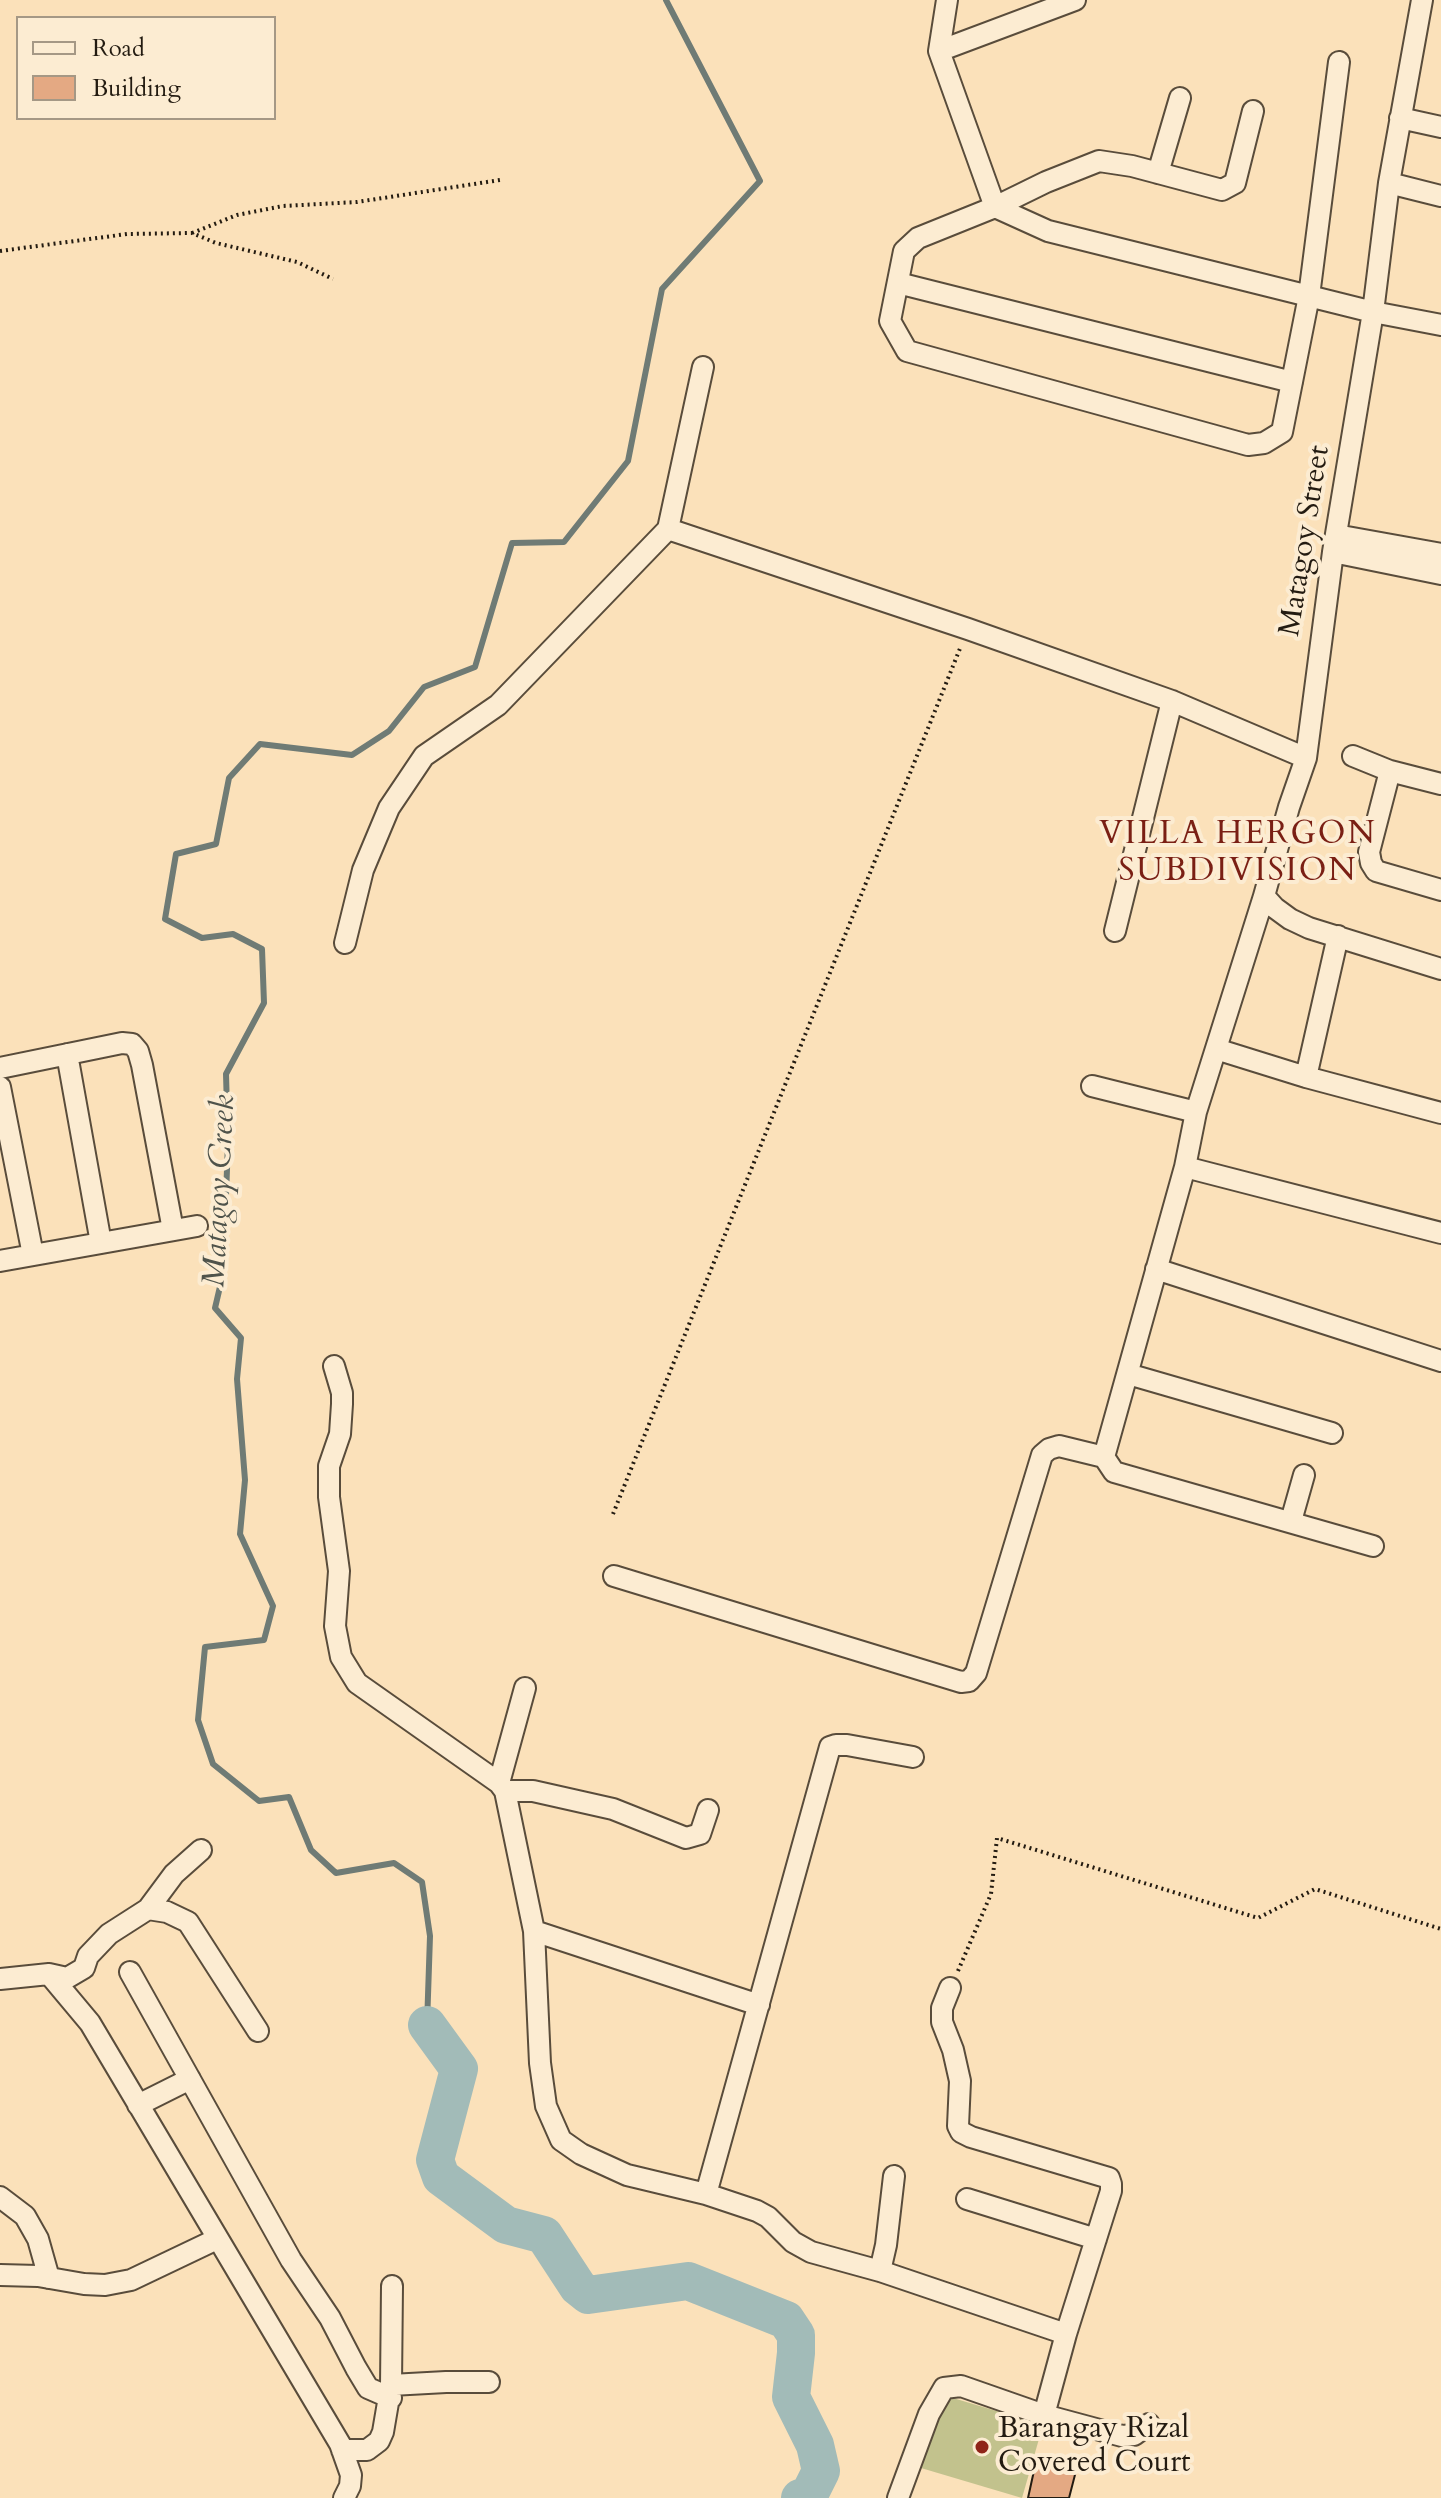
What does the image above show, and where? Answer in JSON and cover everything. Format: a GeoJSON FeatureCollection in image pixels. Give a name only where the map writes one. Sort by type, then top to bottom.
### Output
{"type":"FeatureCollection","features":[{"type":"Feature","properties":{"kind":"street"},"geometry":{"type":"LineString","coordinates":[[947,0],[939,51],[995,207],[1048,231],[1373,312],[1441,325]]}},
{"type":"Feature","properties":{"kind":"street"},"geometry":{"type":"LineString","coordinates":[[939,51],[1075,0]]}},
{"type":"Feature","properties":{"kind":"street","name":"Matagoy Street"},"geometry":{"type":"LineString","coordinates":[[1104,1457],[1185,1167],[1196,1112],[1306,758],[1335,543],[1373,312],[1389,183],[1422,0]]}},
{"type":"Feature","properties":{"kind":"street"},"geometry":{"type":"LineString","coordinates":[[1253,111],[1235,183],[1222,190],[1132,166],[1099,161],[918,238],[904,251],[890,321],[907,351],[1248,445],[1264,443],[1282,432],[1309,296],[1339,62]]}},
{"type":"Feature","properties":{"kind":"street"},"geometry":{"type":"LineString","coordinates":[[1158,173],[1180,98]]}},
{"type":"Feature","properties":{"kind":"street"},"geometry":{"type":"LineString","coordinates":[[1400,118],[1441,127]]}},
{"type":"Feature","properties":{"kind":"street"},"geometry":{"type":"LineString","coordinates":[[1389,183],[1441,196]]}},
{"type":"Feature","properties":{"kind":"street"},"geometry":{"type":"LineString","coordinates":[[898,283],[1292,382]]}},
{"type":"Feature","properties":{"kind":"street"},"geometry":{"type":"LineString","coordinates":[[345,943],[363,870],[389,808],[424,756],[498,705],[668,529],[703,367]]}},
{"type":"Feature","properties":{"kind":"street"},"geometry":{"type":"LineString","coordinates":[[668,529],[1172,701],[1306,758]]}},
{"type":"Feature","properties":{"kind":"street"},"geometry":{"type":"LineString","coordinates":[[1335,543],[1441,554]]}},
{"type":"Feature","properties":{"kind":"street"},"geometry":{"type":"LineString","coordinates":[[1335,543],[1441,574]]}},
{"type":"Feature","properties":{"kind":"street"},"geometry":{"type":"LineString","coordinates":[[1115,931],[1172,701]]}},
{"type":"Feature","properties":{"kind":"street"},"geometry":{"type":"LineString","coordinates":[[1353,756],[1390,771],[1441,784]]}},
{"type":"Feature","properties":{"kind":"street"},"geometry":{"type":"LineString","coordinates":[[1390,771],[1369,852],[1371,863],[1376,871],[1441,890]]}},
{"type":"Feature","properties":{"kind":"street"},"geometry":{"type":"LineString","coordinates":[[1264,896],[1290,919],[1441,969]]}},
{"type":"Feature","properties":{"kind":"street"},"geometry":{"type":"LineString","coordinates":[[1306,1077],[1338,936]]}},
{"type":"Feature","properties":{"kind":"street"},"geometry":{"type":"LineString","coordinates":[[0,1068],[122,1043],[132,1044],[138,1051],[173,1230]]}},
{"type":"Feature","properties":{"kind":"street"},"geometry":{"type":"LineString","coordinates":[[1216,1049],[1441,1113]]}},
{"type":"Feature","properties":{"kind":"street"},"geometry":{"type":"LineString","coordinates":[[67,1054],[101,1243]]}},
{"type":"Feature","properties":{"kind":"street"},"geometry":{"type":"LineString","coordinates":[[1092,1086],[1196,1112]]}},
{"type":"Feature","properties":{"kind":"street"},"geometry":{"type":"LineString","coordinates":[[0,1087],[33,1255]]}},
{"type":"Feature","properties":{"kind":"street"},"geometry":{"type":"LineString","coordinates":[[1185,1167],[1441,1233]]}},
{"type":"Feature","properties":{"kind":"street"},"geometry":{"type":"LineString","coordinates":[[0,1261],[197,1226]]}},
{"type":"Feature","properties":{"kind":"street"},"geometry":{"type":"LineString","coordinates":[[1156,1269],[1440,1356]]}},
{"type":"Feature","properties":{"kind":"street"},"geometry":{"type":"LineString","coordinates":[[334,1366],[342,1393],[340,1434],[329,1466],[329,1497],[339,1571],[335,1626],[341,1657],[357,1683],[502,1787],[613,1809],[686,1838],[700,1834],[708,1810]]}},
{"type":"Feature","properties":{"kind":"street"},"geometry":{"type":"LineString","coordinates":[[1128,1374],[1332,1433]]}},
{"type":"Feature","properties":{"kind":"street"},"geometry":{"type":"LineString","coordinates":[[614,1576],[961,1682],[969,1681],[976,1673],[1042,1455],[1049,1449],[1059,1446],[1104,1457],[1114,1472],[1373,1546]]}},
{"type":"Feature","properties":{"kind":"street"},"geometry":{"type":"LineString","coordinates":[[1291,1521],[1304,1475]]}},
{"type":"Feature","properties":{"kind":"street"},"geometry":{"type":"LineString","coordinates":[[525,1688],[502,1787],[534,1931],[540,2063],[546,2106],[561,2140],[581,2154],[627,2175],[706,2194],[768,2217],[801,2248],[880,2271],[1066,2334]]}},
{"type":"Feature","properties":{"kind":"street"},"geometry":{"type":"LineString","coordinates":[[706,2194],[830,1747],[847,1745],[913,1757]]}},
{"type":"Feature","properties":{"kind":"street"},"geometry":{"type":"LineString","coordinates":[[0,1979],[49,1974],[67,1978],[84,1968],[88,1956],[109,1934],[148,1909],[174,1874],[201,1850]]}},
{"type":"Feature","properties":{"kind":"street"},"geometry":{"type":"LineString","coordinates":[[148,1909],[167,1912],[188,1922],[258,2031]]}},
{"type":"Feature","properties":{"kind":"street"},"geometry":{"type":"LineString","coordinates":[[534,1931],[759,2005]]}},
{"type":"Feature","properties":{"kind":"street"},"geometry":{"type":"LineString","coordinates":[[130,1972],[291,2260],[330,2318],[368,2388],[391,2392],[446,2382],[489,2382]]}},
{"type":"Feature","properties":{"kind":"street"},"geometry":{"type":"LineString","coordinates":[[49,1974],[90,2023],[342,2450],[351,2475],[344,2498]]}},
{"type":"Feature","properties":{"kind":"street"},"geometry":{"type":"LineString","coordinates":[[950,1988],[942,2008],[942,2022],[960,2081],[958,2117],[961,2132],[1109,2178],[1111,2191],[1044,2415]]}},
{"type":"Feature","properties":{"kind":"street"},"geometry":{"type":"LineString","coordinates":[[138,2105],[190,2079]]}},
{"type":"Feature","properties":{"kind":"street"},"geometry":{"type":"LineString","coordinates":[[880,2271],[894,2176]]}},
{"type":"Feature","properties":{"kind":"street"},"geometry":{"type":"LineString","coordinates":[[0,2197],[25,2216],[38,2239],[49,2278]]}},
{"type":"Feature","properties":{"kind":"street"},"geometry":{"type":"LineString","coordinates":[[967,2199],[1096,2239]]}},
{"type":"Feature","properties":{"kind":"street"},"geometry":{"type":"LineString","coordinates":[[0,2275],[105,2285],[131,2280],[217,2239]]}},
{"type":"Feature","properties":{"kind":"street"},"geometry":{"type":"LineString","coordinates":[[342,2450],[367,2450],[379,2441],[391,2392],[392,2286]]}},
{"type":"Feature","properties":{"kind":"street"},"geometry":{"type":"LineString","coordinates":[[898,2498],[929,2414],[944,2388],[961,2386],[1044,2415],[1122,2436],[1134,2435],[1149,2424]]}},
{"type":"Feature","properties":{"kind":"path"},"geometry":{"type":"LineString","coordinates":[[0,251],[127,234],[192,233],[237,215],[283,206],[357,202],[500,180]]}},
{"type":"Feature","properties":{"kind":"path"},"geometry":{"type":"LineString","coordinates":[[192,233],[216,243],[297,262],[333,279]]}},
{"type":"Feature","properties":{"kind":"path"},"geometry":{"type":"LineString","coordinates":[[613,1514],[968,629]]}},
{"type":"Feature","properties":{"kind":"path"},"geometry":{"type":"LineString","coordinates":[[950,1988],[991,1894],[997,1838],[1258,1918],[1315,1889],[1441,1929]]}},
{"type":"Feature","properties":{"kind":"green space","name":"Barangay Rizal Covered Court"},"geometry":{"type":"Polygon","coordinates":[[[943,2395],[1043,2425],[1022,2498],[921,2468],[943,2395]]]}},
{"type":"Feature","properties":{"kind":"building"},"geometry":{"type":"Polygon","coordinates":[[[1037,2457],[1077,2467],[1069,2498],[1028,2498],[1037,2457]]]}},
{"type":"Feature","properties":{"kind":"waterway","name":"Matagoy Creek"},"geometry":{"type":"LineString","coordinates":[[427,2025],[430,1936],[422,1882],[394,1863],[336,1873],[311,1850],[289,1797],[259,1801],[213,1764],[198,1720],[205,1647],[264,1640],[273,1606],[240,1534],[245,1480],[237,1379],[241,1338],[215,1308],[223,1274],[228,1143],[226,1074],[264,1003],[262,949],[233,934],[202,938],[165,919],[176,854],[216,844],[229,778],[260,744],[352,755],[389,731],[424,687],[475,667],[512,543],[564,542],[628,461],[662,289],[760,181],[666,0]]}},
{"type":"Feature","properties":{"kind":"waterway","name":"Matagoy Creek"},"geometry":{"type":"LineString","coordinates":[[427,2025],[459,2069],[435,2160],[441,2177],[506,2225],[544,2235],[578,2287],[588,2295],[688,2281],[786,2320],[796,2335],[791,2397],[815,2445],[821,2471],[809,2495],[800,2498]]}},
{"type":"Feature","properties":{"kind":"place","name":"Barangay Rizal Covered Court"},"geometry":{"type":"Point","coordinates":[982,2447]}},
{"type":"Feature","properties":{"kind":"district","name":"VILLA HERGON SUBDIVISION"},"geometry":{"type":"Point","coordinates":[1238,854]}}]}
